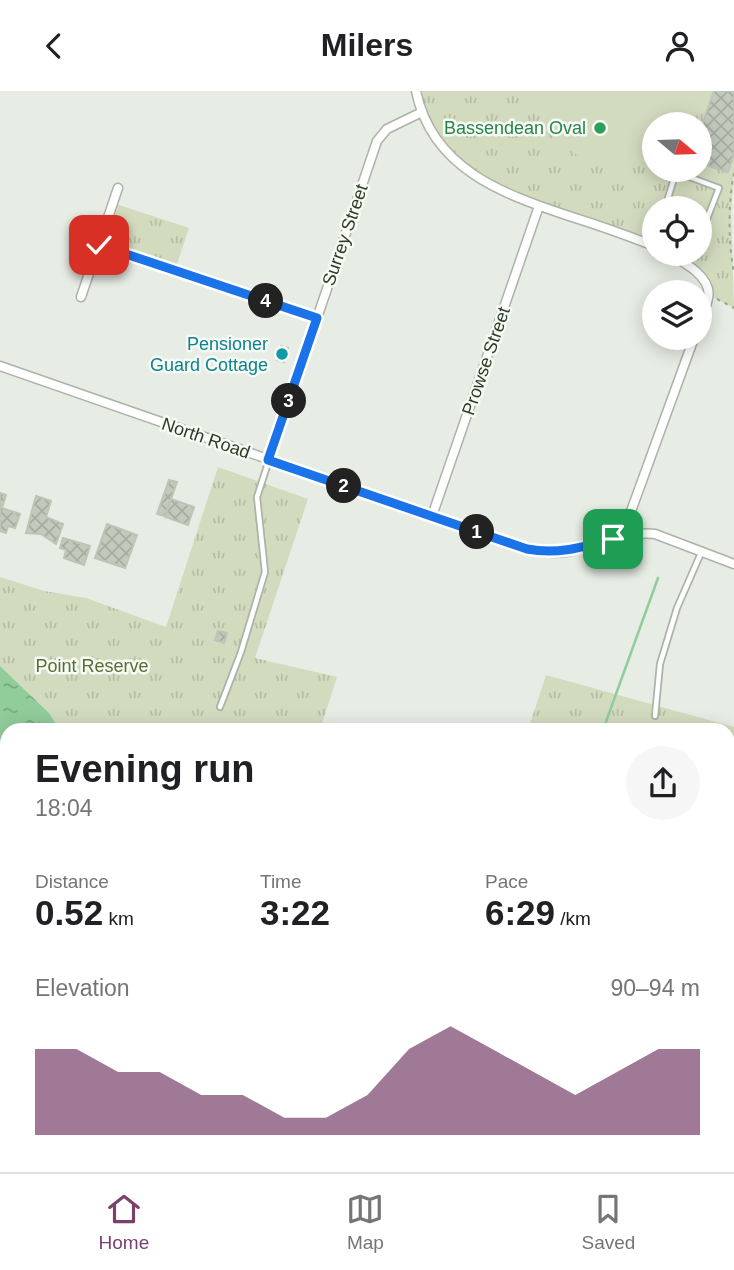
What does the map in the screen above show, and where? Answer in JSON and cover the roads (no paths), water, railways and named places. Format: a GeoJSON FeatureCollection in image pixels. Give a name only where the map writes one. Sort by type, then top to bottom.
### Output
{"type":"FeatureCollection","features":[{"type":"Feature","properties":{"kind":"street"},"geometry":{"type":"LineString","coordinates":[[416,91],[422,112],[437,138],[466,170],[492,187],[642,242]]}},
{"type":"Feature","properties":{"kind":"street","name":"Surrey Street"},"geometry":{"type":"LineString","coordinates":[[268,460],[377,141],[387,129],[422,112]]}},
{"type":"Feature","properties":{"kind":"street"},"geometry":{"type":"LineString","coordinates":[[81,297],[118,188]]}},
{"type":"Feature","properties":{"kind":"street","name":"Prowse Street"},"geometry":{"type":"LineString","coordinates":[[432,516],[539,206]]}},
{"type":"Feature","properties":{"kind":"street"},"geometry":{"type":"LineString","coordinates":[[99,245],[317,318]]}},
{"type":"Feature","properties":{"kind":"street"},"geometry":{"type":"LineString","coordinates":[[686,266],[702,280]]}},
{"type":"Feature","properties":{"kind":"street"},"geometry":{"type":"LineString","coordinates":[[622,536],[690,350]]}},
{"type":"Feature","properties":{"kind":"street","name":"North Road"},"geometry":{"type":"LineString","coordinates":[[0,366],[539,551],[567,552],[622,536],[655,534],[734,564]]}},
{"type":"Feature","properties":{"kind":"lane"},"geometry":{"type":"LineString","coordinates":[[669,196],[677,172],[719,188],[712,207]]}},
{"type":"Feature","properties":{"kind":"lane"},"geometry":{"type":"LineString","coordinates":[[220,707],[241,652],[265,572],[257,497],[268,460]]}},
{"type":"Feature","properties":{"kind":"lane"},"geometry":{"type":"LineString","coordinates":[[656,716],[660,664],[677,608],[701,552]]}},
{"type":"Feature","properties":{"kind":"water"},"geometry":{"type":"Polygon","coordinates":[[[0,666],[49,713],[55,723],[0,723],[0,666]]]}},
{"type":"Feature","properties":{"kind":"waterway"},"geometry":{"type":"LineString","coordinates":[[606,723],[658,578]]}},
{"type":"Feature","properties":{"kind":"place","name":"Bassendean Oval"},"geometry":{"type":"Point","coordinates":[600,128]}},
{"type":"Feature","properties":{"kind":"place","name":"Pensioner Guard Cottage"},"geometry":{"type":"Point","coordinates":[282,354]}},
{"type":"Feature","properties":{"kind":"park label","name":"Point Reserve"},"geometry":{"type":"Point","coordinates":[92,666]}}]}
